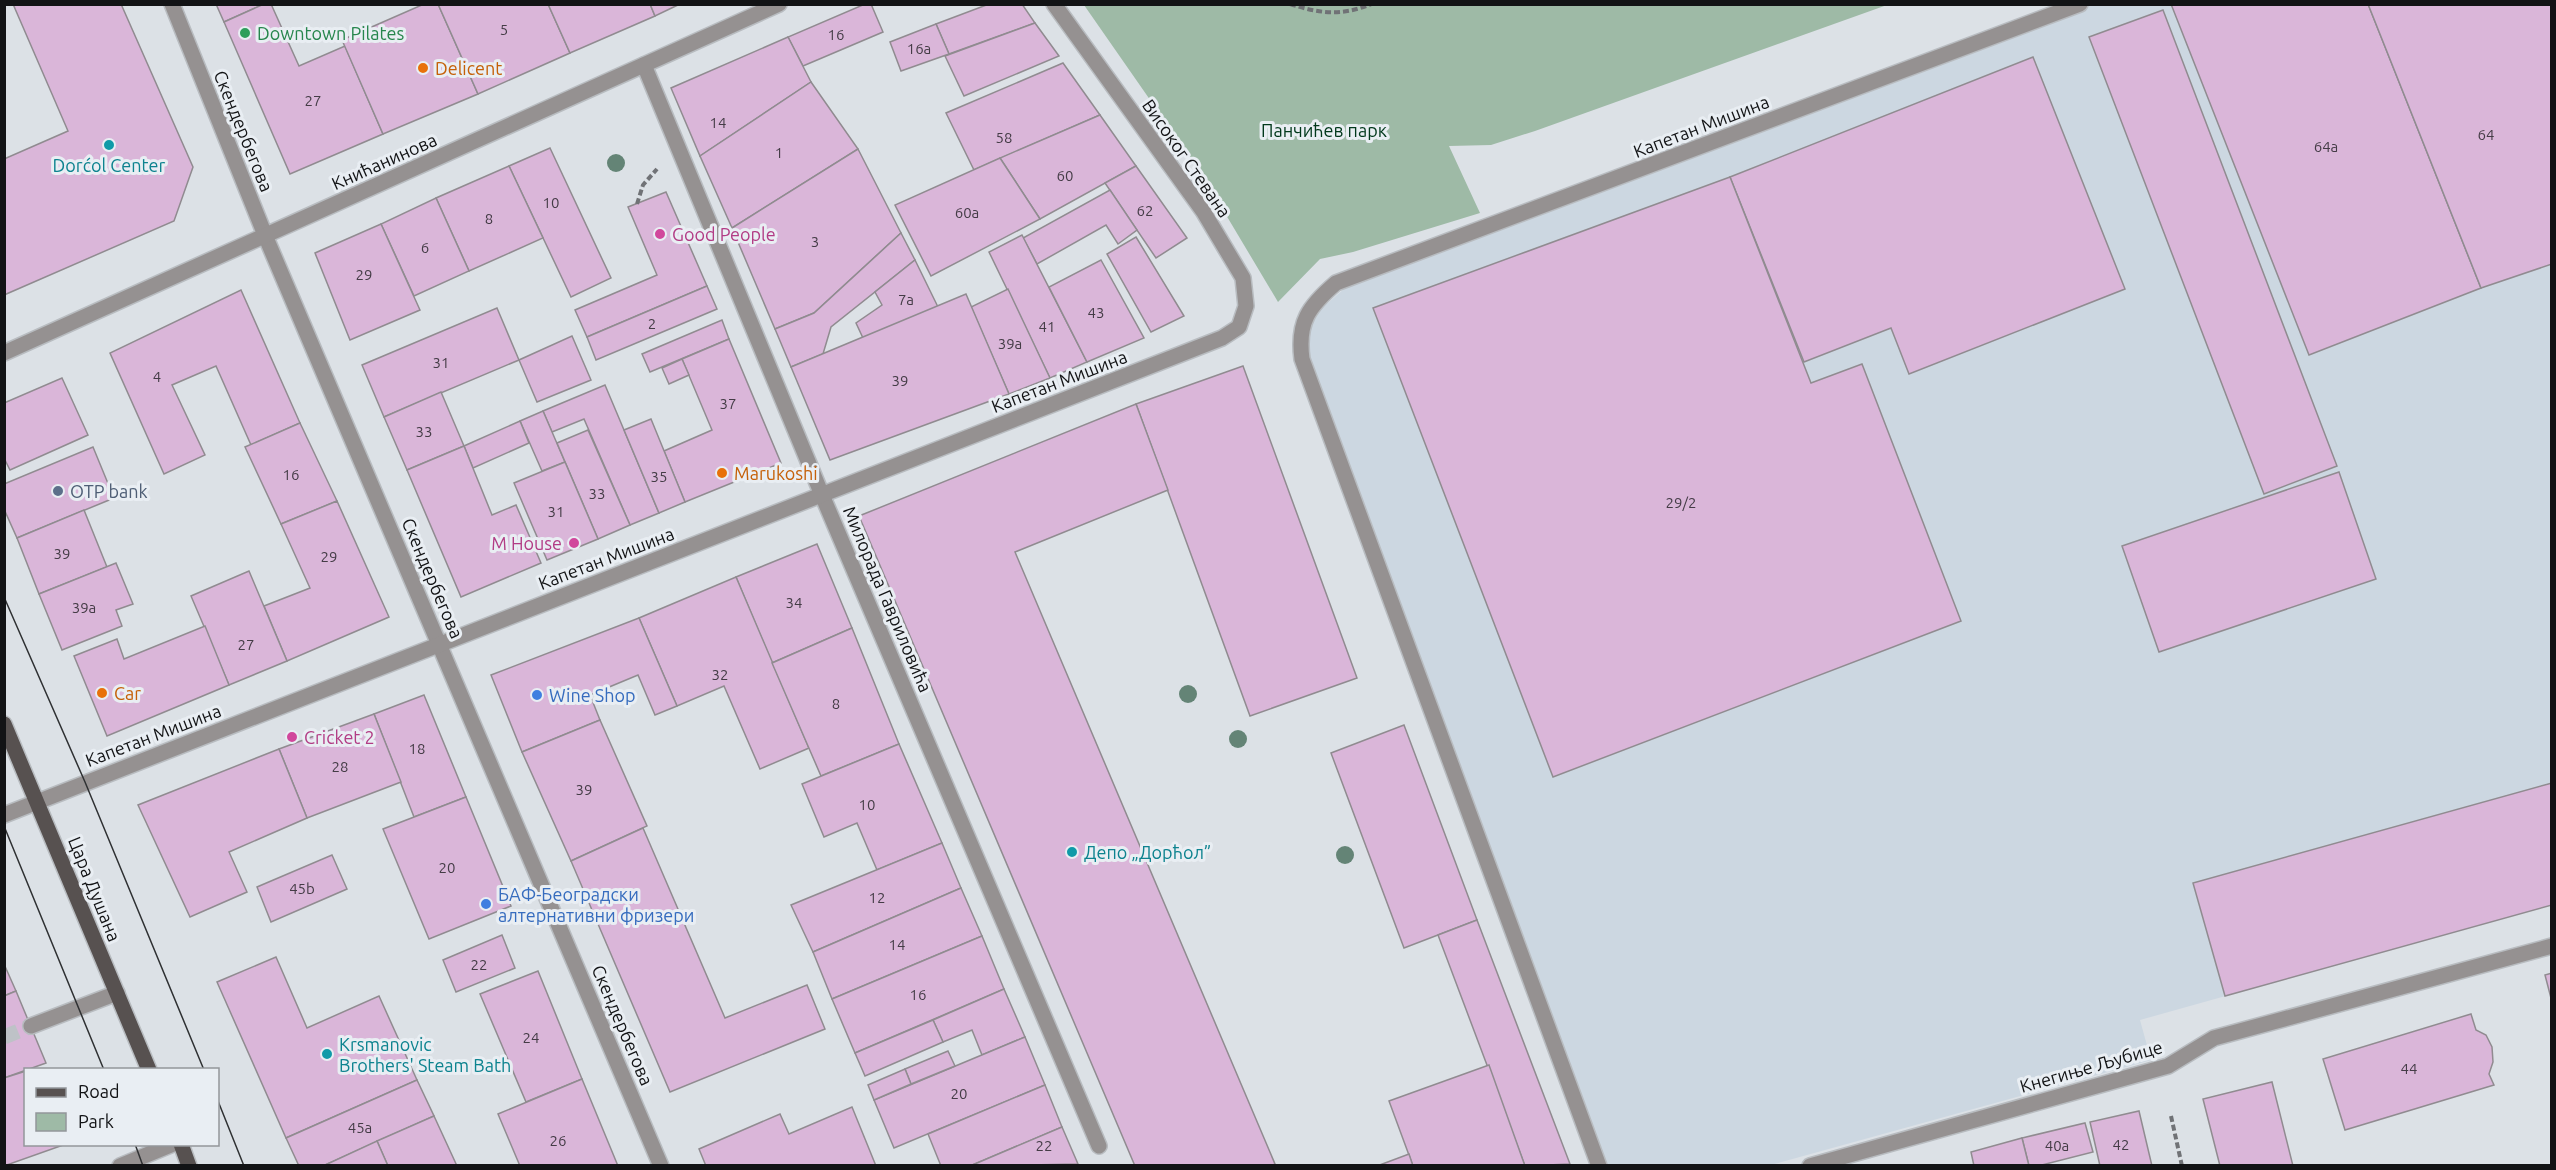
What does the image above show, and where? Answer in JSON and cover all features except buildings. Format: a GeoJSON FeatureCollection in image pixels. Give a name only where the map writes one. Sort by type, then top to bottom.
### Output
{"type":"FeatureCollection","features":[{"type":"Feature","properties":{"kind":"main road","name":"Цара Душана"},"geometry":{"type":"LineString","coordinates":[[4,724],[148,1068]]}},
{"type":"Feature","properties":{"kind":"main road"},"geometry":{"type":"LineString","coordinates":[[182,1146],[189,1166]]}},
{"type":"Feature","properties":{"kind":"street","name":"Скендербегова"},"geometry":{"type":"LineString","coordinates":[[172,4],[265,235],[661,1166]]}},
{"type":"Feature","properties":{"kind":"street","name":"Книћанинова"},"geometry":{"type":"LineString","coordinates":[[4,353],[779,4]]}},
{"type":"Feature","properties":{"kind":"street","name":"Високог Стевана"},"geometry":{"type":"LineString","coordinates":[[1054,4],[1203,211],[1243,278],[1246,306],[1239,327],[1222,338]]}},
{"type":"Feature","properties":{"kind":"street","name":"Капетан Мишина"},"geometry":{"type":"LineString","coordinates":[[1599,1166],[1302,358],[1300,341],[1302,326],[1315,302],[1336,284],[2080,4]]}},
{"type":"Feature","properties":{"kind":"street","name":"Милорада Гавриловића"},"geometry":{"type":"LineString","coordinates":[[644,65],[822,495],[1099,1146]]}},
{"type":"Feature","properties":{"kind":"street","name":"Капетан Мишина"},"geometry":{"type":"LineString","coordinates":[[4,815],[1222,338]]}},
{"type":"Feature","properties":{"kind":"street","name":"Кнегиње Љубице"},"geometry":{"type":"LineString","coordinates":[[1810,1166],[2168,1066],[2214,1038],[2552,946]]}},
{"type":"Feature","properties":{"kind":"street"},"geometry":{"type":"LineString","coordinates":[[31,1026],[117,993]]}},
{"type":"Feature","properties":{"kind":"street"},"geometry":{"type":"LineString","coordinates":[[120,1166],[168,1146]]}},
{"type":"Feature","properties":{"kind":"path"},"geometry":{"type":"LineString","coordinates":[[1290,4],[1318,13],[1352,12],[1372,4]]}},
{"type":"Feature","properties":{"kind":"path"},"geometry":{"type":"LineString","coordinates":[[637,204],[643,185],[656,169],[681,153]]}},
{"type":"Feature","properties":{"kind":"path"},"geometry":{"type":"LineString","coordinates":[[2171,1116],[2182,1166]]}},
{"type":"Feature","properties":{"kind":"shaded area"},"geometry":{"type":"Polygon","coordinates":[[[2054,5],[2551,5],[2551,905],[2140,1020],[2151,1060],[1771,1165],[1601,1165],[1309,356],[1310,327],[1322,308],[1344,289],[2054,5]]]}},
{"type":"Feature","properties":{"kind":"green space","name":"Панчићев парк"},"geometry":{"type":"Polygon","coordinates":[[[1084,5],[1887,5],[1535,131],[1491,145],[1449,146],[1480,213],[1353,252],[1320,259],[1278,302],[1201,173],[1084,5]]]}},
{"type":"Feature","properties":{"kind":"tunnel"},"geometry":{"type":"LineString","coordinates":[[4,1037],[31,1026]]}},
{"type":"Feature","properties":{"kind":"tram line"},"geometry":{"type":"LineString","coordinates":[[4,597],[85,782],[203,1068]]}},
{"type":"Feature","properties":{"kind":"tram line"},"geometry":{"type":"LineString","coordinates":[[4,826],[103,1068]]}},
{"type":"Feature","properties":{"kind":"tram line"},"geometry":{"type":"LineString","coordinates":[[219,1104],[244,1166]]}},
{"type":"Feature","properties":{"kind":"tram line"},"geometry":{"type":"LineString","coordinates":[[136,1146],[143,1166]]}},
{"type":"Feature","properties":{"kind":"place","name":"Downtown Pilates"},"geometry":{"type":"Point","coordinates":[245,33]}},
{"type":"Feature","properties":{"kind":"place","name":"Delicent"},"geometry":{"type":"Point","coordinates":[423,68]}},
{"type":"Feature","properties":{"kind":"place","name":"Dorćol Center"},"geometry":{"type":"Point","coordinates":[109,145]}},
{"type":"Feature","properties":{"kind":"place","name":"Good People"},"geometry":{"type":"Point","coordinates":[660,234]}},
{"type":"Feature","properties":{"kind":"place","name":"Marukoshi"},"geometry":{"type":"Point","coordinates":[722,473]}},
{"type":"Feature","properties":{"kind":"place","name":"OTP bank"},"geometry":{"type":"Point","coordinates":[58,491]}},
{"type":"Feature","properties":{"kind":"place","name":"M House"},"geometry":{"type":"Point","coordinates":[574,543]}},
{"type":"Feature","properties":{"kind":"place","name":"Car"},"geometry":{"type":"Point","coordinates":[102,693]}},
{"type":"Feature","properties":{"kind":"place","name":"Wine Shop"},"geometry":{"type":"Point","coordinates":[537,695]}},
{"type":"Feature","properties":{"kind":"place","name":"Cricket 2"},"geometry":{"type":"Point","coordinates":[292,737]}},
{"type":"Feature","properties":{"kind":"place","name":"Депо „Дорћол”"},"geometry":{"type":"Point","coordinates":[1072,852]}},
{"type":"Feature","properties":{"kind":"place","name":"БАФ-Београдски алтернативни фризери"},"geometry":{"type":"Point","coordinates":[486,904]}},
{"type":"Feature","properties":{"kind":"place","name":"Krsmanovic Brothers' Steam Bath"},"geometry":{"type":"Point","coordinates":[327,1054]}}]}
